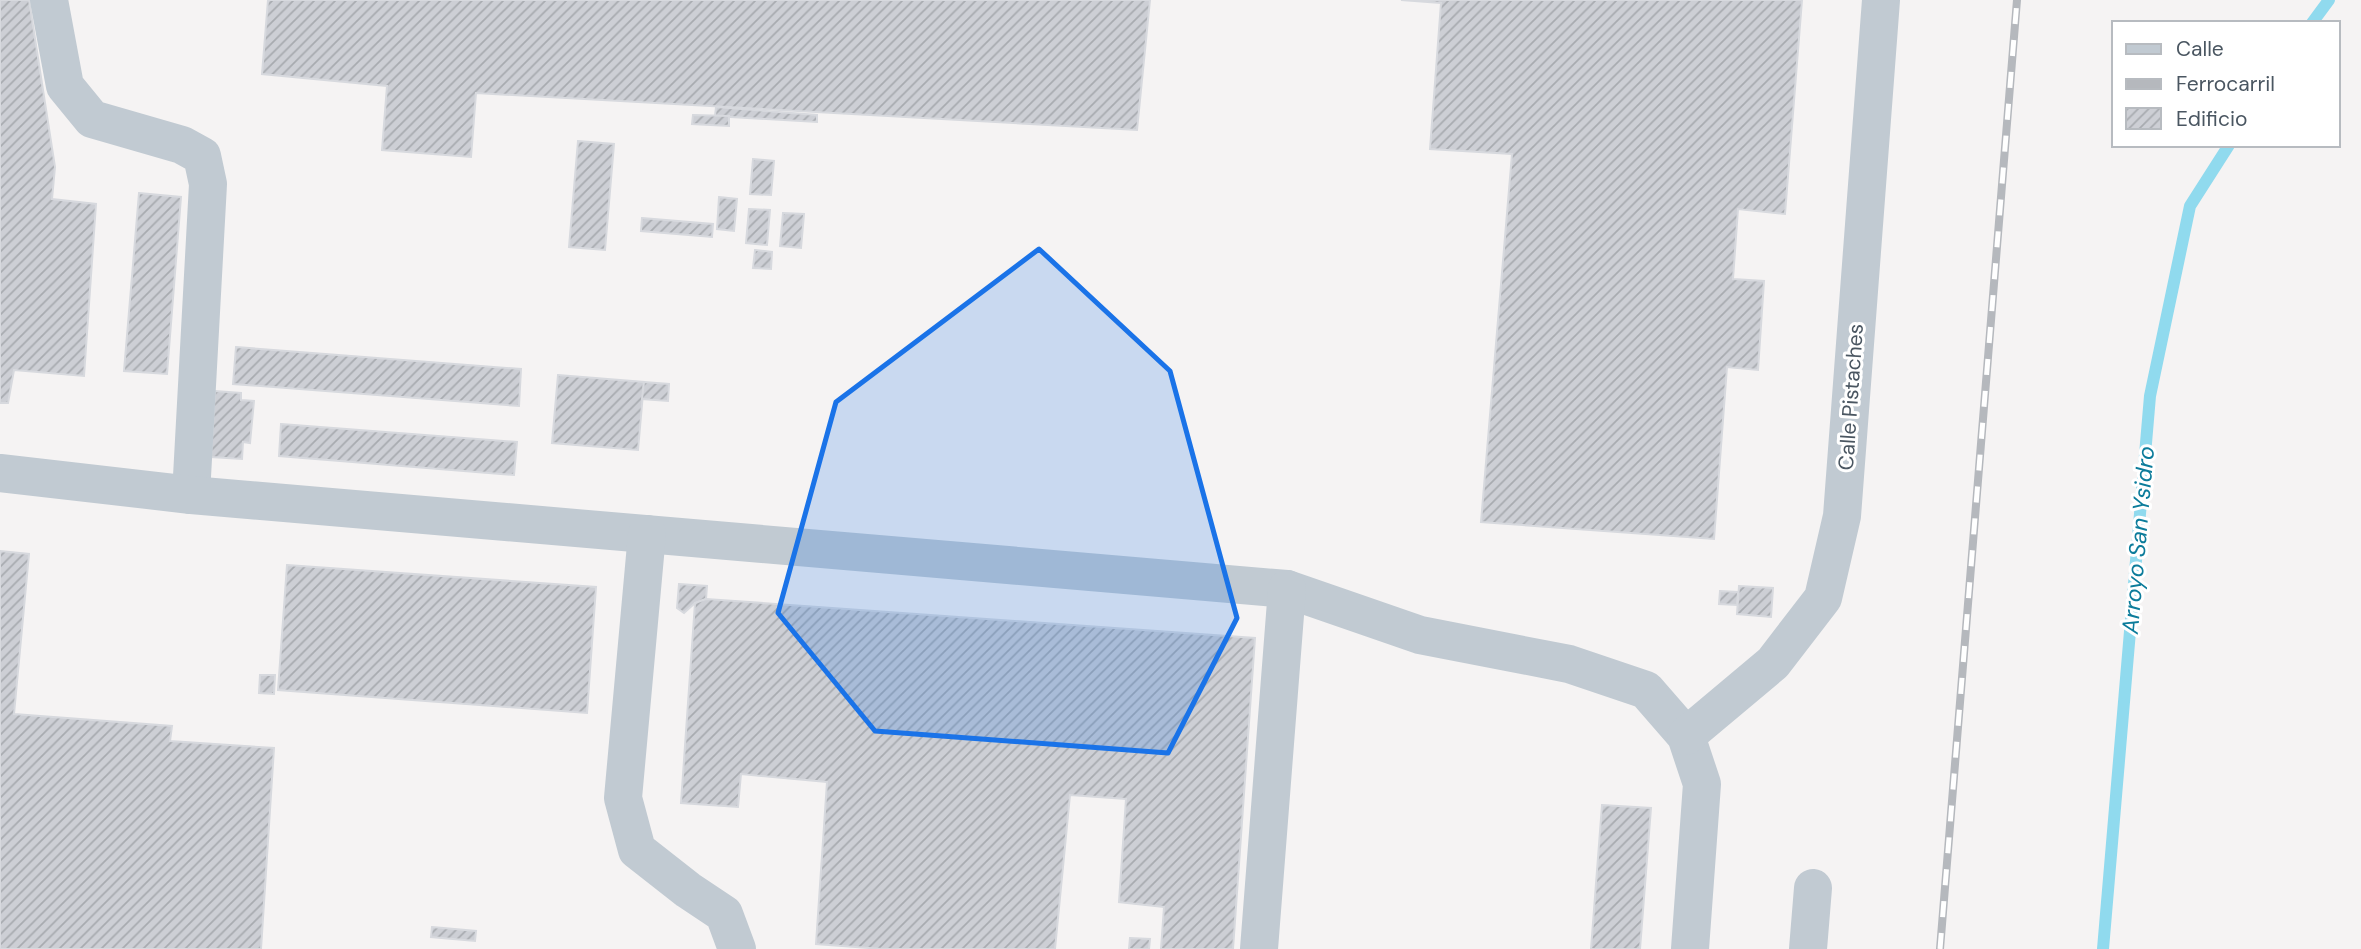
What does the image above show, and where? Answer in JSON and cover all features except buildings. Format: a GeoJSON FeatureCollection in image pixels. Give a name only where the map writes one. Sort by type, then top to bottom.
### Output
{"type":"FeatureCollection","features":[{"type":"Feature","properties":{"kind":"lane"},"geometry":{"type":"LineString","coordinates":[[49,0],[65,86],[92,118],[182,145],[202,156],[208,184],[191,495]]}},
{"type":"Feature","properties":{"kind":"lane","name":"Calle Pistaches"},"geometry":{"type":"LineString","coordinates":[[1686,736],[1773,663],[1822,598],[1842,516],[1881,0]]}},
{"type":"Feature","properties":{"kind":"lane"},"geometry":{"type":"LineString","coordinates":[[0,473],[191,495],[1287,589],[1420,635],[1569,664],[1646,690],[1686,736],[1702,784],[1690,949]]}},
{"type":"Feature","properties":{"kind":"lane"},"geometry":{"type":"LineString","coordinates":[[647,534],[623,798],[637,850],[724,914],[737,949]]}},
{"type":"Feature","properties":{"kind":"lane"},"geometry":{"type":"LineString","coordinates":[[1259,949],[1287,589]]}},
{"type":"Feature","properties":{"kind":"lane"},"geometry":{"type":"LineString","coordinates":[[1808,949],[1813,888]]}},
{"type":"Feature","properties":{"kind":"highlighted area"},"geometry":{"type":"Polygon","coordinates":[[[1039,249],[1170,371],[1237,618],[1168,753],[875,731],[778,613],[836,402],[1039,249]]]}},
{"type":"Feature","properties":{"kind":"waterway","name":"Arroyo San Ysidro"},"geometry":{"type":"LineString","coordinates":[[2313,21],[2329,0]]}},
{"type":"Feature","properties":{"kind":"waterway","name":"Arroyo San Ysidro"},"geometry":{"type":"LineString","coordinates":[[2103,949],[2150,396],[2190,206],[2228,147]]}},
{"type":"Feature","properties":{"kind":"railway"},"geometry":{"type":"LineString","coordinates":[[1940,949],[2017,0]]}}]}
